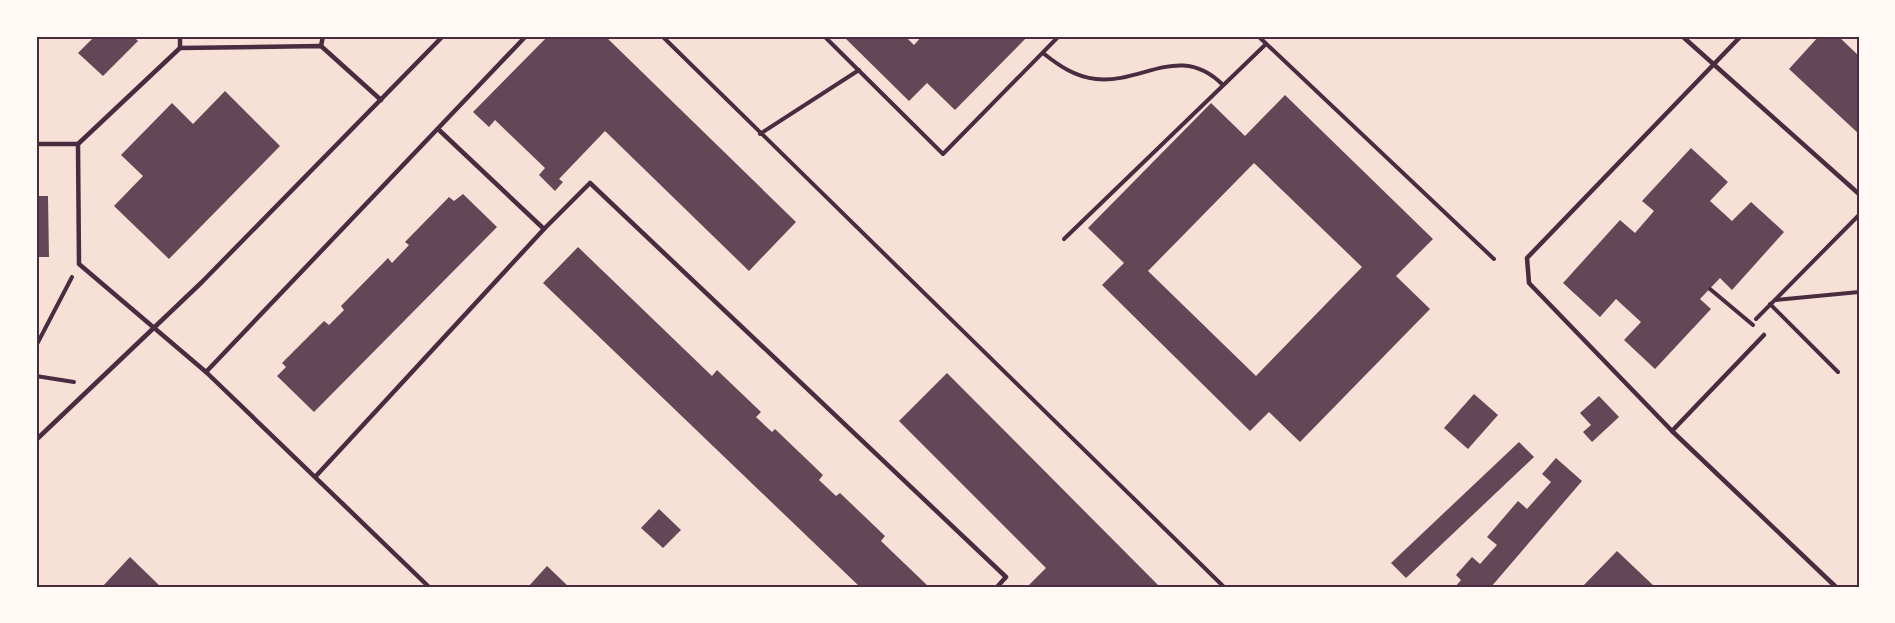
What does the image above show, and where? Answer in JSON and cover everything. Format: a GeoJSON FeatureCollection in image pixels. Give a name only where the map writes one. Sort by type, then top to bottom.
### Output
{"type":"FeatureCollection","features":[{"type":"Feature","properties":{"kind":"lane"},"geometry":{"type":"LineString","coordinates":[[180,36],[180,48]]}},
{"type":"Feature","properties":{"kind":"lane"},"geometry":{"type":"LineString","coordinates":[[321,46],[323,36]]}},
{"type":"Feature","properties":{"kind":"lane"},"geometry":{"type":"LineString","coordinates":[[36,440],[154,330],[443,36]]}},
{"type":"Feature","properties":{"kind":"lane"},"geometry":{"type":"LineString","coordinates":[[206,372],[526,36]]}},
{"type":"Feature","properties":{"kind":"lane"},"geometry":{"type":"LineString","coordinates":[[1682,36],[1859,194]]}},
{"type":"Feature","properties":{"kind":"lane"},"geometry":{"type":"LineString","coordinates":[[1741,36],[1527,258],[1529,283],[1672,431],[1836,587]]}},
{"type":"Feature","properties":{"kind":"lane"},"geometry":{"type":"LineString","coordinates":[[36,144],[78,144],[180,48],[321,46],[381,100]]}},
{"type":"Feature","properties":{"kind":"lane"},"geometry":{"type":"LineString","coordinates":[[438,129],[544,229]]}},
{"type":"Feature","properties":{"kind":"lane"},"geometry":{"type":"LineString","coordinates":[[78,144],[79,264],[206,372],[429,587]]}},
{"type":"Feature","properties":{"kind":"lane"},"geometry":{"type":"LineString","coordinates":[[316,476],[544,229],[590,183],[1006,577],[998,587]]}},
{"type":"Feature","properties":{"kind":"lane"},"geometry":{"type":"LineString","coordinates":[[1672,431],[1764,335]]}},
{"type":"Feature","properties":{"kind":"path"},"geometry":{"type":"LineString","coordinates":[[662,36],[1224,587]]}},
{"type":"Feature","properties":{"kind":"path"},"geometry":{"type":"LineString","coordinates":[[824,36],[943,154],[1059,36]]}},
{"type":"Feature","properties":{"kind":"path"},"geometry":{"type":"LineString","coordinates":[[1258,36],[1494,259]]}},
{"type":"Feature","properties":{"kind":"path"},"geometry":{"type":"LineString","coordinates":[[1064,239],[1266,44]]}},
{"type":"Feature","properties":{"kind":"path"},"geometry":{"type":"LineString","coordinates":[[1043,53],[1076,74],[1096,79],[1178,65],[1197,67],[1212,75],[1223,85]]}},
{"type":"Feature","properties":{"kind":"path"},"geometry":{"type":"LineString","coordinates":[[760,134],[859,70]]}},
{"type":"Feature","properties":{"kind":"path"},"geometry":{"type":"LineString","coordinates":[[1751,324],[1859,215]]}},
{"type":"Feature","properties":{"kind":"path"},"geometry":{"type":"LineString","coordinates":[[36,346],[79,264]]}},
{"type":"Feature","properties":{"kind":"path"},"geometry":{"type":"LineString","coordinates":[[1710,289],[1764,335]]}},
{"type":"Feature","properties":{"kind":"path"},"geometry":{"type":"LineString","coordinates":[[1775,300],[1859,291]]}},
{"type":"Feature","properties":{"kind":"path"},"geometry":{"type":"LineString","coordinates":[[1770,303],[1838,372]]}},
{"type":"Feature","properties":{"kind":"path"},"geometry":{"type":"LineString","coordinates":[[36,376],[96,385]]}},
{"type":"Feature","properties":{"kind":"building"},"geometry":{"type":"Polygon","coordinates":[[[95,36],[133,36],[138,41],[103,76],[78,53],[95,36]]]}},
{"type":"Feature","properties":{"kind":"building"},"geometry":{"type":"Polygon","coordinates":[[[548,36],[605,36],[796,222],[749,271],[605,131],[559,179],[563,182],[555,191],[539,175],[545,168],[495,120],[489,127],[473,112],[548,36]]]}},
{"type":"Feature","properties":{"kind":"building"},"geometry":{"type":"Polygon","coordinates":[[[843,36],[905,36],[914,45],[922,36],[1028,36],[955,110],[927,83],[909,101],[843,36]]]}},
{"type":"Feature","properties":{"kind":"building"},"geometry":{"type":"Polygon","coordinates":[[[1819,36],[1838,36],[1859,56],[1859,134],[1789,69],[1819,36]]]}},
{"type":"Feature","properties":{"kind":"building"},"geometry":{"type":"Polygon","coordinates":[[[225,91],[280,146],[169,259],[114,206],[143,176],[121,155],[172,103],[193,124],[225,91]]]}},
{"type":"Feature","properties":{"kind":"building"},"geometry":{"type":"Polygon","coordinates":[[[1285,95],[1433,239],[1396,276],[1430,309],[1300,442],[1269,412],[1250,431],[1102,285],[1124,263],[1088,228],[1211,103],[1245,136],[1285,95]],[[1254,163],[1148,271],[1256,376],[1362,267],[1254,163]]]}},
{"type":"Feature","properties":{"kind":"building"},"geometry":{"type":"Polygon","coordinates":[[[1691,148],[1728,182],[1710,201],[1732,221],[1751,202],[1784,232],[1732,290],[1720,278],[1700,299],[1711,309],[1655,369],[1624,340],[1641,322],[1616,299],[1600,317],[1563,283],[1620,220],[1635,233],[1654,211],[1642,201],[1691,148]]]}},
{"type":"Feature","properties":{"kind":"building"},"geometry":{"type":"Polygon","coordinates":[[[463,194],[497,227],[314,412],[277,376],[286,367],[282,363],[324,321],[329,325],[344,310],[341,306],[388,258],[392,263],[409,245],[405,242],[449,197],[454,201],[463,194]]]}},
{"type":"Feature","properties":{"kind":"building"},"geometry":{"type":"Polygon","coordinates":[[[36,196],[48,196],[49,257],[36,257],[36,196]]]}},
{"type":"Feature","properties":{"kind":"building"},"geometry":{"type":"Polygon","coordinates":[[[578,247],[712,376],[717,370],[761,412],[756,417],[772,432],[775,429],[823,475],[819,480],[836,496],[840,493],[885,536],[881,541],[929,587],[860,587],[543,283],[578,247]]]}},
{"type":"Feature","properties":{"kind":"building"},"geometry":{"type":"Polygon","coordinates":[[[947,373],[1160,587],[1027,587],[1046,568],[899,421],[947,373]]]}},
{"type":"Feature","properties":{"kind":"building"},"geometry":{"type":"Polygon","coordinates":[[[1474,394],[1498,415],[1468,449],[1444,428],[1474,394]]]}},
{"type":"Feature","properties":{"kind":"building"},"geometry":{"type":"Polygon","coordinates":[[[1599,396],[1619,417],[1592,442],[1583,432],[1591,425],[1580,413],[1599,396]]]}},
{"type":"Feature","properties":{"kind":"building"},"geometry":{"type":"Polygon","coordinates":[[[1519,442],[1534,457],[1406,578],[1391,563],[1519,442]]]}},
{"type":"Feature","properties":{"kind":"building"},"geometry":{"type":"Polygon","coordinates":[[[1556,458],[1582,481],[1491,587],[1455,587],[1461,580],[1456,575],[1472,557],[1480,564],[1497,545],[1487,537],[1518,501],[1527,509],[1551,482],[1542,474],[1556,458]]]}},
{"type":"Feature","properties":{"kind":"building"},"geometry":{"type":"Polygon","coordinates":[[[659,509],[681,530],[663,548],[641,528],[659,509]]]}},
{"type":"Feature","properties":{"kind":"building"},"geometry":{"type":"Polygon","coordinates":[[[1617,551],[1655,587],[1582,587],[1617,551]]]}},
{"type":"Feature","properties":{"kind":"building"},"geometry":{"type":"Polygon","coordinates":[[[130,557],[161,587],[102,587],[130,557]]]}},
{"type":"Feature","properties":{"kind":"building"},"geometry":{"type":"Polygon","coordinates":[[[547,566],[569,587],[528,587],[547,566]]]}}]}
